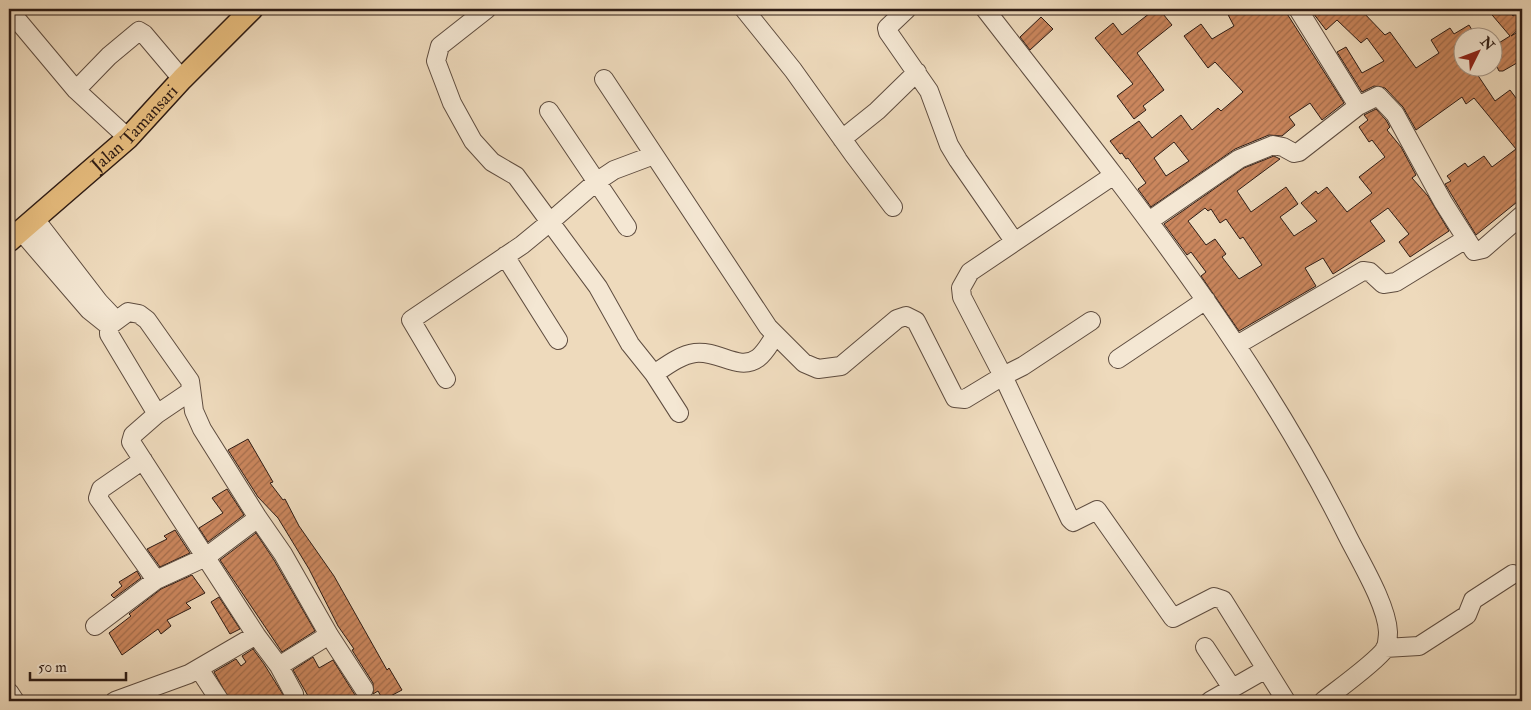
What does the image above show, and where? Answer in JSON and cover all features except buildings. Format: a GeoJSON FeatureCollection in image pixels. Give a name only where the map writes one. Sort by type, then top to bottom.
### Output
{"type":"FeatureCollection","features":[{"type":"Feature","properties":{"kind":"main road","name":"Jalan Tamansari"},"geometry":{"type":"LineString","coordinates":[[21,230],[128,138],[182,79],[252,9]]}},
{"type":"Feature","properties":{"kind":"street"},"geometry":{"type":"LineString","coordinates":[[487,9],[440,46],[436,61],[452,103],[473,141],[492,162],[516,176],[598,287],[630,344],[654,374],[679,413]]}},
{"type":"Feature","properties":{"kind":"street"},"geometry":{"type":"LineString","coordinates":[[744,9],[793,70],[893,207]]}},
{"type":"Feature","properties":{"kind":"street"},"geometry":{"type":"LineString","coordinates":[[907,9],[887,28],[888,32],[929,91],[953,152],[1014,241]]}},
{"type":"Feature","properties":{"kind":"street"},"geometry":{"type":"LineString","coordinates":[[985,9],[1149,221],[1237,345],[1291,430],[1316,475],[1380,602],[1388,632],[1385,648],[1324,701]]}},
{"type":"Feature","properties":{"kind":"street"},"geometry":{"type":"LineString","coordinates":[[1298,9],[1358,106]]}},
{"type":"Feature","properties":{"kind":"street"},"geometry":{"type":"LineString","coordinates":[[9,10],[76,90],[128,138]]}},
{"type":"Feature","properties":{"kind":"street"},"geometry":{"type":"LineString","coordinates":[[76,90],[109,56],[139,31],[144,34],[182,79]]}},
{"type":"Feature","properties":{"kind":"street"},"geometry":{"type":"LineString","coordinates":[[842,139],[876,111],[917,72]]}},
{"type":"Feature","properties":{"kind":"street"},"geometry":{"type":"LineString","coordinates":[[604,79],[775,336],[804,363],[818,369],[841,366],[897,320],[911,316],[916,321],[955,398],[965,399],[1002,376],[1023,366],[1091,321]]}},
{"type":"Feature","properties":{"kind":"street"},"geometry":{"type":"LineString","coordinates":[[1149,221],[1239,159],[1272,145],[1283,147],[1294,153],[1299,152],[1358,106],[1378,96],[1384,100],[1395,114],[1474,251],[1479,251],[1522,215]]}},
{"type":"Feature","properties":{"kind":"street"},"geometry":{"type":"LineString","coordinates":[[549,111],[627,227]]}},
{"type":"Feature","properties":{"kind":"street"},"geometry":{"type":"LineString","coordinates":[[446,379],[411,320],[522,245],[596,182],[614,170],[654,155]]}},
{"type":"Feature","properties":{"kind":"street"},"geometry":{"type":"LineString","coordinates":[[1114,175],[970,272],[961,288],[962,297],[1072,522],[1097,510],[1173,618],[1214,597],[1223,600],[1286,701]]}},
{"type":"Feature","properties":{"kind":"street"},"geometry":{"type":"LineString","coordinates":[[21,230],[89,310],[113,323]]}},
{"type":"Feature","properties":{"kind":"street"},"geometry":{"type":"LineString","coordinates":[[1237,345],[1364,271],[1370,272],[1384,284],[1396,282],[1466,239]]}},
{"type":"Feature","properties":{"kind":"street"},"geometry":{"type":"LineString","coordinates":[[505,256],[558,340]]}},
{"type":"Feature","properties":{"kind":"street"},"geometry":{"type":"LineString","coordinates":[[1118,359],[1206,300]]}},
{"type":"Feature","properties":{"kind":"street"},"geometry":{"type":"LineString","coordinates":[[113,323],[128,312],[139,314],[147,320],[190,381],[194,411],[202,428],[258,518],[283,554],[329,635],[364,688]]}},
{"type":"Feature","properties":{"kind":"street"},"geometry":{"type":"LineString","coordinates":[[113,323],[112,341],[157,414]]}},
{"type":"Feature","properties":{"kind":"street"},"geometry":{"type":"LineString","coordinates":[[654,374],[675,360],[695,353],[721,355],[734,363],[748,363],[759,357],[775,336]]}},
{"type":"Feature","properties":{"kind":"street"},"geometry":{"type":"LineString","coordinates":[[191,391],[157,414],[131,438],[131,442],[256,635],[279,666],[294,694]]}},
{"type":"Feature","properties":{"kind":"street"},"geometry":{"type":"LineString","coordinates":[[143,460],[101,488],[98,498],[156,580]]}},
{"type":"Feature","properties":{"kind":"street"},"geometry":{"type":"LineString","coordinates":[[95,626],[156,580],[206,557],[258,518]]}},
{"type":"Feature","properties":{"kind":"street"},"geometry":{"type":"LineString","coordinates":[[1385,648],[1414,648],[1426,643],[1467,615],[1470,604],[1477,597],[1513,574]]}},
{"type":"Feature","properties":{"kind":"street"},"geometry":{"type":"LineString","coordinates":[[115,701],[199,669],[256,635]]}},
{"type":"Feature","properties":{"kind":"street"},"geometry":{"type":"LineString","coordinates":[[279,666],[329,635]]}},
{"type":"Feature","properties":{"kind":"street"},"geometry":{"type":"LineString","coordinates":[[1205,648],[1232,688]]}},
{"type":"Feature","properties":{"kind":"street"},"geometry":{"type":"LineString","coordinates":[[199,669],[220,701]]}},
{"type":"Feature","properties":{"kind":"street"},"geometry":{"type":"LineString","coordinates":[[1210,701],[1266,669]]}},
{"type":"Feature","properties":{"kind":"street"},"geometry":{"type":"LineString","coordinates":[[9,692],[15,701]]}}]}
